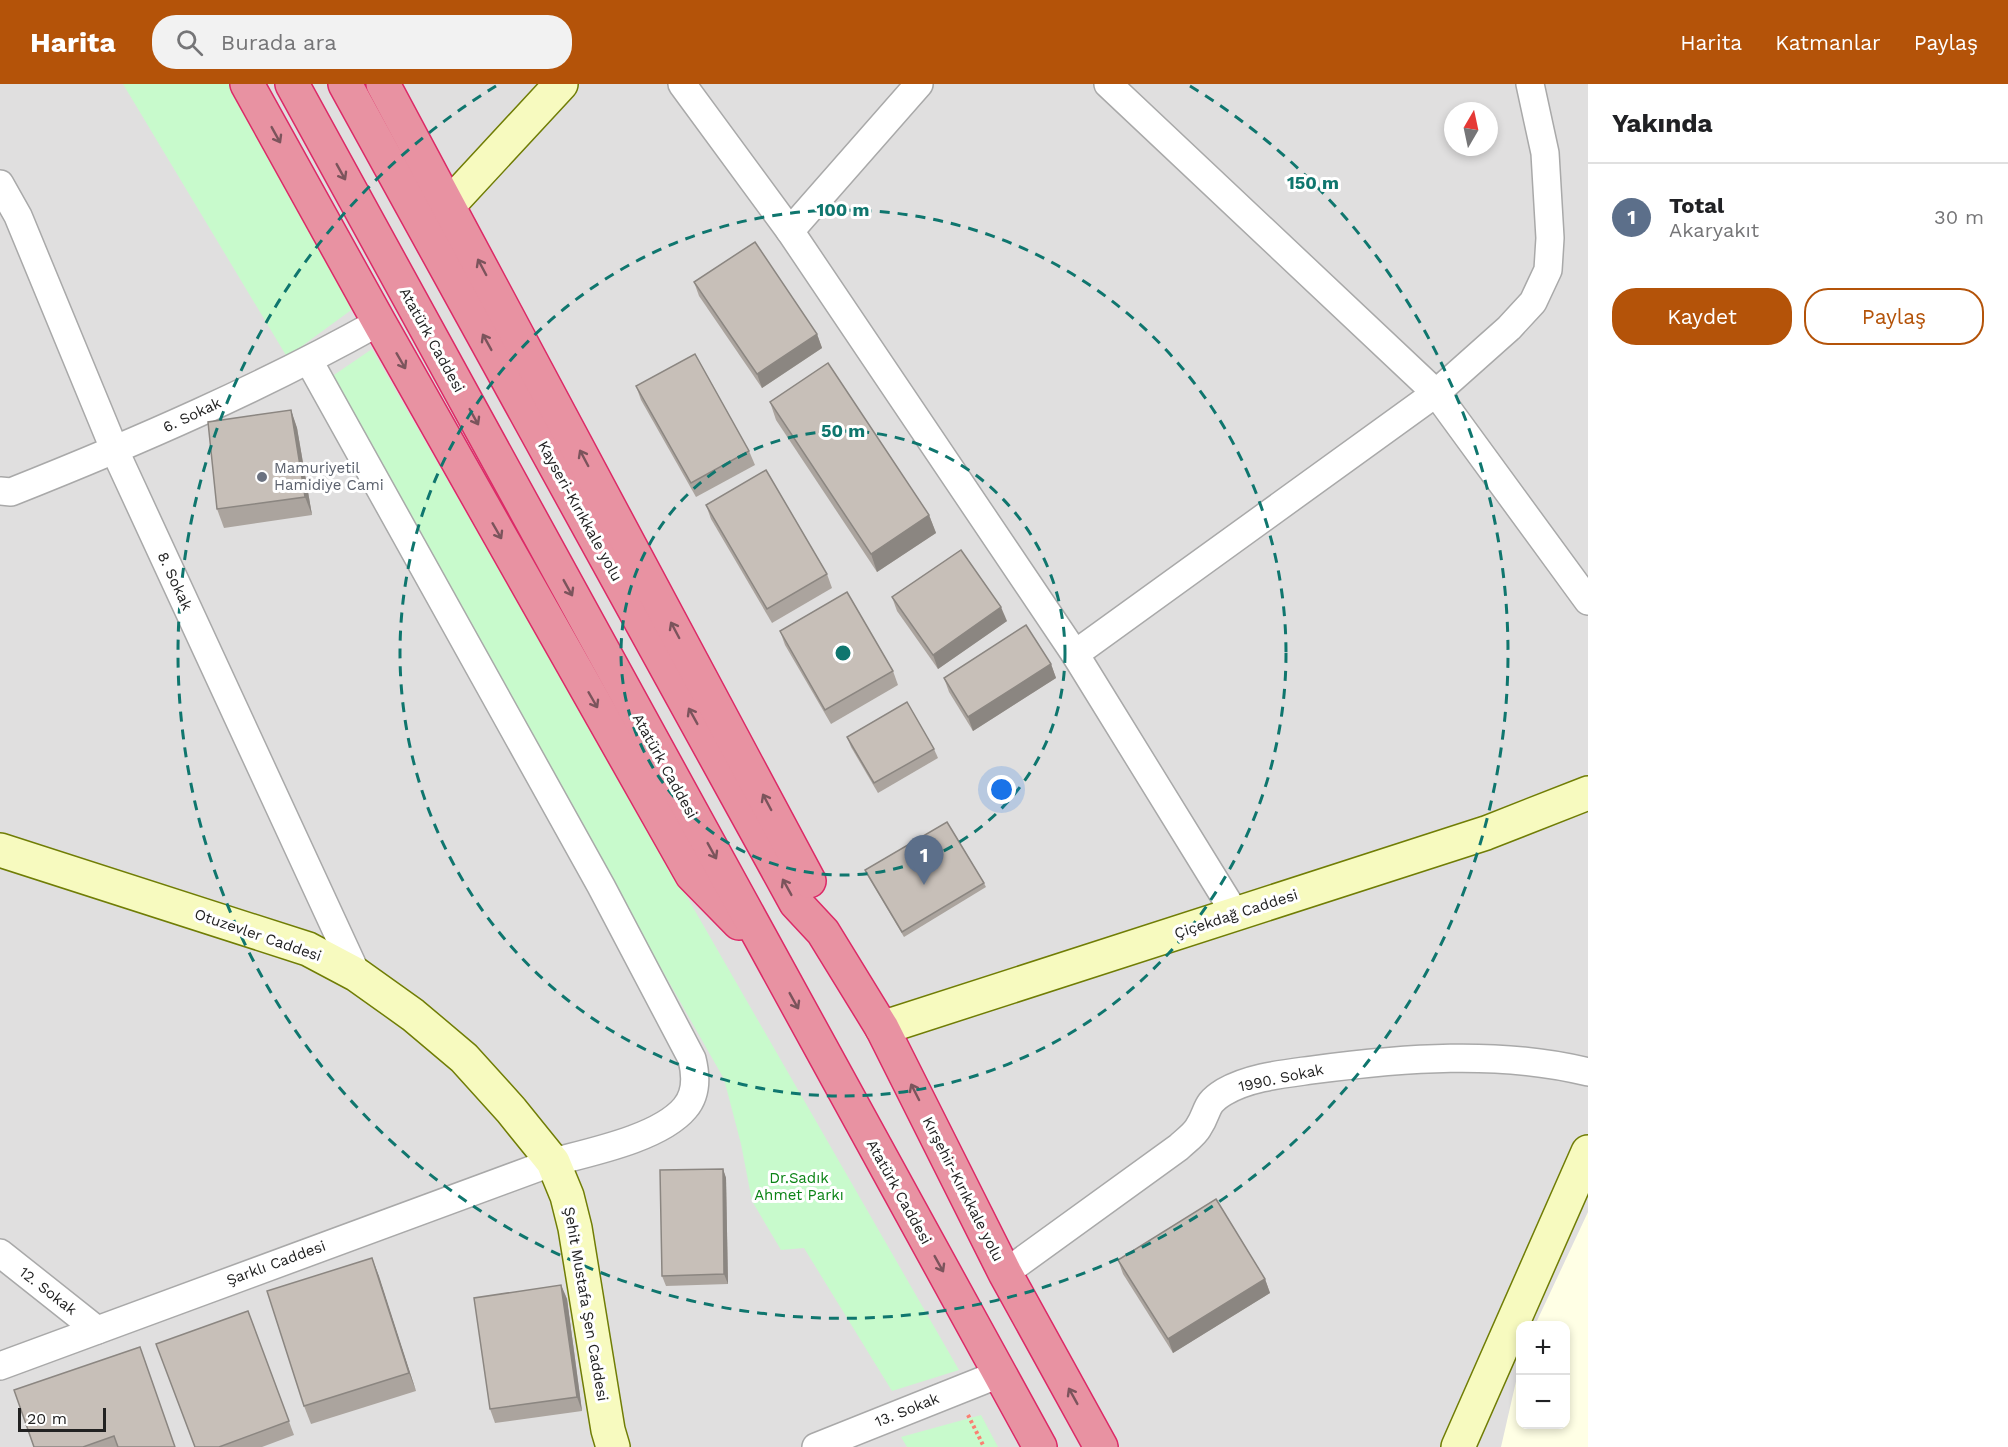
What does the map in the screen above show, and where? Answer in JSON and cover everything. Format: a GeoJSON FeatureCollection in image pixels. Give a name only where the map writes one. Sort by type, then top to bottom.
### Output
{"type":"FeatureCollection","features":[{"type":"Feature","properties":{"kind":"highway"},"geometry":{"type":"LineString","coordinates":[[248,84],[379,322],[692,875],[766,950]]}},
{"type":"Feature","properties":{"kind":"highway","name":"Atatürk Caddesi"},"geometry":{"type":"LineString","coordinates":[[292,84],[1040,1447]]}},
{"type":"Feature","properties":{"kind":"highway","name":"Kayseri-Kırıkkale yolu"},"geometry":{"type":"LineString","coordinates":[[345,84],[796,903],[823,932]]}},
{"type":"Feature","properties":{"kind":"highway"},"geometry":{"type":"LineString","coordinates":[[383,84],[816,893],[823,932]]}},
{"type":"Feature","properties":{"kind":"highway","name":"Kırşehir-Kırıkkale yolu"},"geometry":{"type":"LineString","coordinates":[[823,932],[882,1028],[1005,1273],[1101,1447]]}},
{"type":"Feature","properties":{"kind":"street"},"geometry":{"type":"LineString","coordinates":[[449,205],[561,84]]}},
{"type":"Feature","properties":{"kind":"street"},"geometry":{"type":"LineString","coordinates":[[682,84],[790,231],[1075,654],[1236,915]]}},
{"type":"Feature","properties":{"kind":"street"},"geometry":{"type":"LineString","coordinates":[[790,231],[919,84]]}},
{"type":"Feature","properties":{"kind":"street"},"geometry":{"type":"LineString","coordinates":[[1108,84],[1436,393],[1588,601]]}},
{"type":"Feature","properties":{"kind":"street"},"geometry":{"type":"LineString","coordinates":[[1075,654],[1436,393],[1509,328],[1533,302],[1548,270],[1550,204],[1545,153],[1530,84]]}},
{"type":"Feature","properties":{"kind":"street","name":"8. Sokak"},"geometry":{"type":"LineString","coordinates":[[0,184],[18,216],[116,451],[357,975]]}},
{"type":"Feature","properties":{"kind":"street","name":"6. Sokak"},"geometry":{"type":"LineString","coordinates":[[4,494],[116,451],[309,361],[379,322]]}},
{"type":"Feature","properties":{"kind":"street","name":"Şarklı Caddesi"},"geometry":{"type":"LineString","coordinates":[[0,1366],[553,1162],[627,1142],[671,1121],[687,1106],[693,1091],[696,1075],[692,1059],[601,886],[309,361]]}},
{"type":"Feature","properties":{"kind":"street","name":"Çiçekdağ Caddesi"},"geometry":{"type":"LineString","coordinates":[[882,1028],[1486,833],[1588,793]]}},
{"type":"Feature","properties":{"kind":"street","name":"Otuzevler Caddesi"},"geometry":{"type":"LineString","coordinates":[[0,850],[308,949],[357,975],[413,1015],[464,1058],[511,1110],[553,1162]]}},
{"type":"Feature","properties":{"kind":"street","name":"1990. Sokak"},"geometry":{"type":"LineString","coordinates":[[1005,1273],[1179,1147],[1198,1129],[1210,1103],[1242,1083],[1335,1067],[1439,1059],[1500,1060],[1588,1072]]}},
{"type":"Feature","properties":{"kind":"street"},"geometry":{"type":"LineString","coordinates":[[1458,1447],[1588,1152]]}},
{"type":"Feature","properties":{"kind":"street","name":"Şehit Mustafa Şen Caddesi"},"geometry":{"type":"LineString","coordinates":[[553,1162],[567,1196],[575,1228],[608,1430],[613,1447]]}},
{"type":"Feature","properties":{"kind":"street","name":"12. Sokak"},"geometry":{"type":"LineString","coordinates":[[0,1253],[97,1330]]}},
{"type":"Feature","properties":{"kind":"street","name":"13. Sokak"},"geometry":{"type":"LineString","coordinates":[[816,1447],[999,1374]]}},
{"type":"Feature","properties":{"kind":"shaded area"},"geometry":{"type":"Polygon","coordinates":[[[0,84],[1588,84],[1588,1447],[0,1447],[0,84]]]}},
{"type":"Feature","properties":{"kind":"shaded area"},"geometry":{"type":"Polygon","coordinates":[[[1588,1212],[1588,1447],[1501,1447],[1516,1381],[1516,1429],[1570,1429],[1570,1321],[1537,1321],[1588,1212]]]}},
{"type":"Feature","properties":{"kind":"green space"},"geometry":{"type":"Polygon","coordinates":[[[123,84],[231,84],[354,308],[287,357],[123,84]]]}},
{"type":"Feature","properties":{"kind":"green space","name":"Dr.Sadık Ahmet Parkı"},"geometry":{"type":"Polygon","coordinates":[[[372,349],[959,1370],[892,1391],[804,1248],[781,1250],[752,1201],[741,1144],[724,1079],[506,695],[331,377],[372,349]]]}},
{"type":"Feature","properties":{"kind":"green space"},"geometry":{"type":"Polygon","coordinates":[[[981,1415],[998,1447],[907,1447],[901,1437],[981,1415]]]}},
{"type":"Feature","properties":{"kind":"building"},"geometry":{"type":"Polygon","coordinates":[[[755,242],[817,334],[757,374],[694,282],[755,242]]]}},
{"type":"Feature","properties":{"kind":"building"},"geometry":{"type":"Polygon","coordinates":[[[695,354],[749,451],[691,483],[636,386],[695,354]]]}},
{"type":"Feature","properties":{"kind":"building"},"geometry":{"type":"Polygon","coordinates":[[[828,363],[929,515],[871,554],[770,402],[828,363]]]}},
{"type":"Feature","properties":{"kind":"building","name":"Mamuriyetil Hamidiye Cami"},"geometry":{"type":"Polygon","coordinates":[[[291,410],[305,497],[217,509],[208,422],[291,410]]]}},
{"type":"Feature","properties":{"kind":"building"},"geometry":{"type":"Polygon","coordinates":[[[766,470],[827,574],[767,609],[706,505],[766,470]]]}},
{"type":"Feature","properties":{"kind":"building"},"geometry":{"type":"Polygon","coordinates":[[[961,550],[1001,607],[933,655],[892,597],[961,550]]]}},
{"type":"Feature","properties":{"kind":"building"},"geometry":{"type":"Polygon","coordinates":[[[847,592],[893,671],[825,710],[780,631],[847,592]]]}},
{"type":"Feature","properties":{"kind":"building"},"geometry":{"type":"Polygon","coordinates":[[[1026,625],[1051,664],[968,717],[944,678],[1026,625]]]}},
{"type":"Feature","properties":{"kind":"building"},"geometry":{"type":"Polygon","coordinates":[[[907,702],[934,749],[874,783],[847,737],[907,702]]]}},
{"type":"Feature","properties":{"kind":"building"},"geometry":{"type":"Polygon","coordinates":[[[947,822],[984,883],[902,932],[865,870],[947,822]]]}},
{"type":"Feature","properties":{"kind":"building"},"geometry":{"type":"Polygon","coordinates":[[[723,1169],[724,1274],[662,1276],[660,1170],[723,1169]]]}},
{"type":"Feature","properties":{"kind":"building"},"geometry":{"type":"Polygon","coordinates":[[[1216,1199],[1265,1279],[1168,1339],[1118,1260],[1216,1199]]]}},
{"type":"Feature","properties":{"kind":"building"},"geometry":{"type":"Polygon","coordinates":[[[372,1258],[409,1373],[304,1406],[267,1291],[372,1258]]]}},
{"type":"Feature","properties":{"kind":"building"},"geometry":{"type":"Polygon","coordinates":[[[561,1285],[577,1397],[490,1409],[474,1298],[561,1285]]]}},
{"type":"Feature","properties":{"kind":"building"},"geometry":{"type":"Polygon","coordinates":[[[248,1311],[289,1421],[219,1447],[195,1447],[156,1344],[248,1311]]]}},
{"type":"Feature","properties":{"kind":"building"},"geometry":{"type":"Polygon","coordinates":[[[140,1347],[175,1447],[118,1447],[114,1436],[83,1447],[34,1447],[14,1390],[140,1347]]]}},
{"type":"Feature","properties":{"kind":"place","name":"Mamuriyetil Hamidiye Cami"},"geometry":{"type":"Point","coordinates":[262,477]}},
{"type":"Feature","properties":{"kind":"place","name":"Total"},"geometry":{"type":"Point","coordinates":[924,885]}}]}
